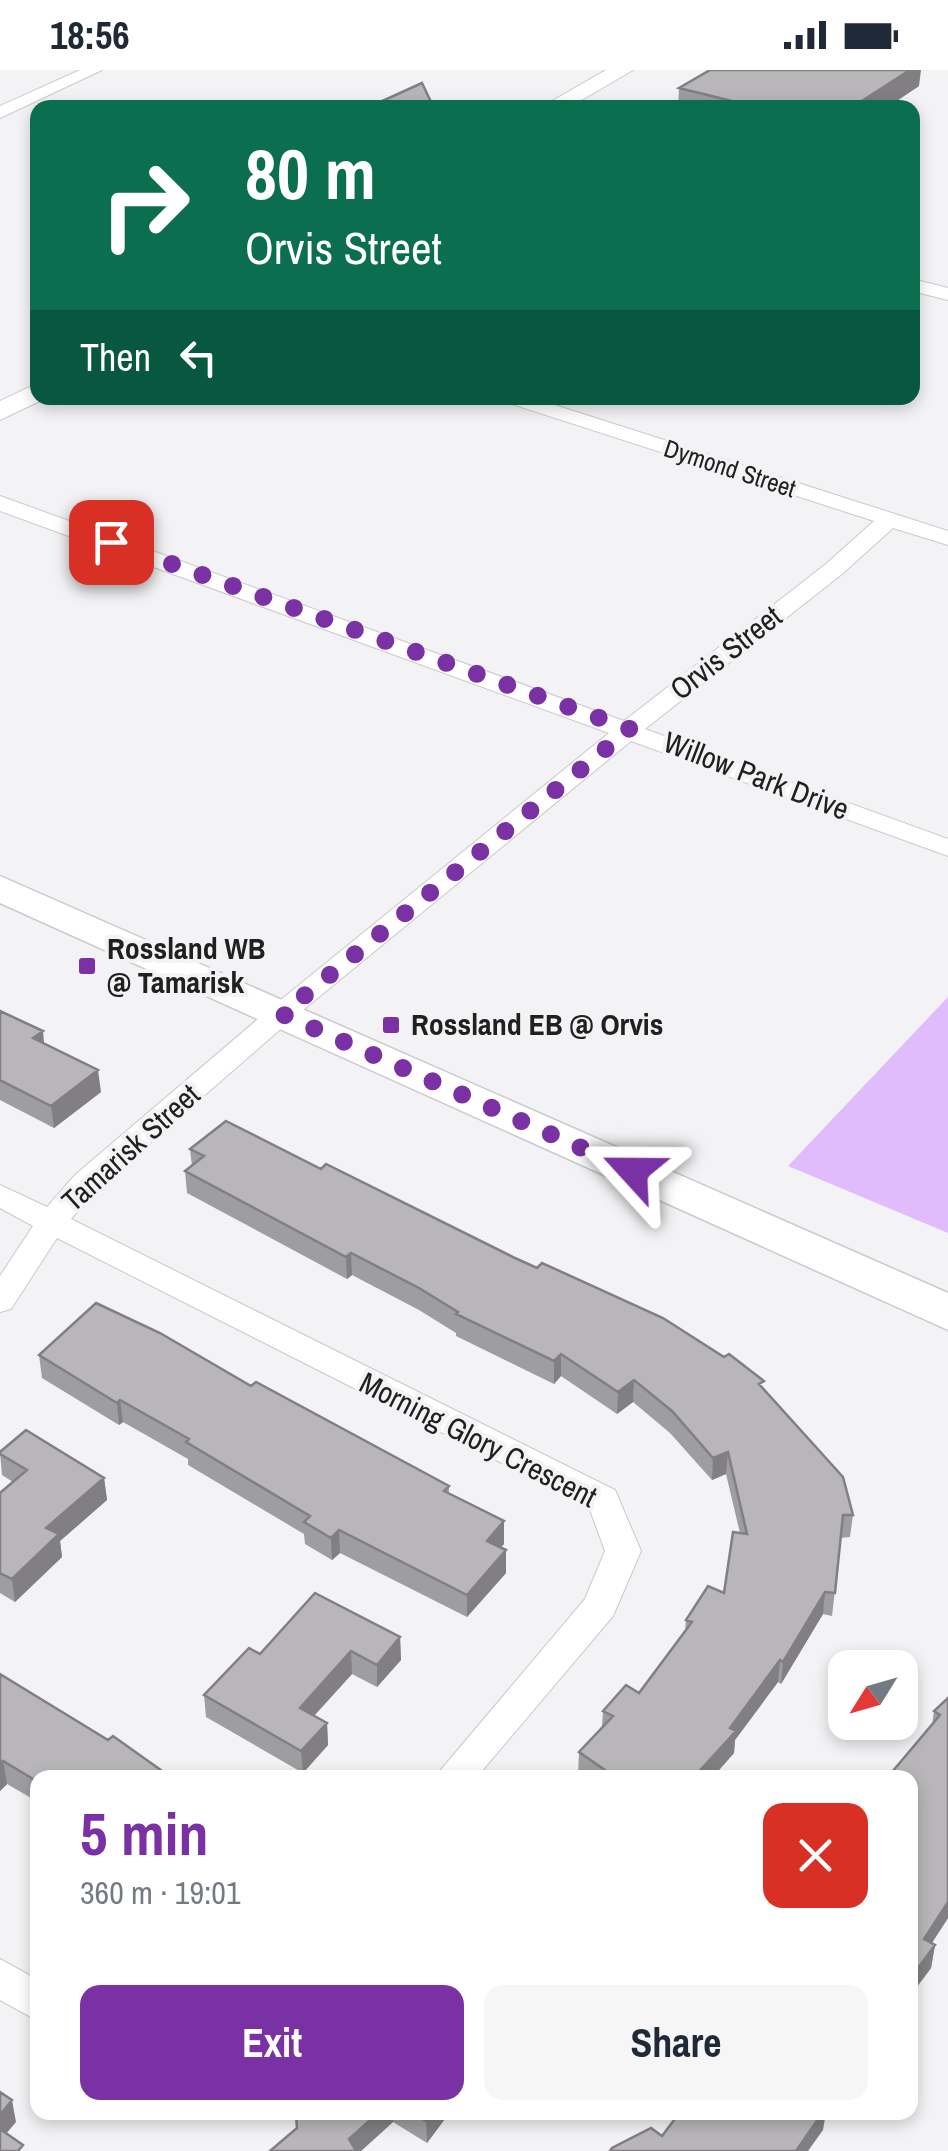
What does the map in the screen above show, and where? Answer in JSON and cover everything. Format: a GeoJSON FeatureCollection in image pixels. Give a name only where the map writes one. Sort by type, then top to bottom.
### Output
{"type":"FeatureCollection","features":[{"type":"Feature","properties":{"kind":"main road"},"geometry":{"type":"LineString","coordinates":[[0,888],[948,1313]]}},
{"type":"Feature","properties":{"kind":"street"},"geometry":{"type":"LineString","coordinates":[[0,113],[94,70]]}},
{"type":"Feature","properties":{"kind":"street"},"geometry":{"type":"LineString","coordinates":[[566,100],[622,70]]}},
{"type":"Feature","properties":{"kind":"street"},"geometry":{"type":"LineString","coordinates":[[0,96],[30,104]]}},
{"type":"Feature","properties":{"kind":"street"},"geometry":{"type":"LineString","coordinates":[[920,286],[948,294]]}},
{"type":"Feature","properties":{"kind":"street"},"geometry":{"type":"LineString","coordinates":[[0,412],[30,395]]}},
{"type":"Feature","properties":{"kind":"street","name":"Dymond Street"},"geometry":{"type":"LineString","coordinates":[[535,405],[948,538]]}},
{"type":"Feature","properties":{"kind":"street","name":"Willow Park Drive"},"geometry":{"type":"LineString","coordinates":[[0,502],[948,848]]}},
{"type":"Feature","properties":{"kind":"street","name":"Orvis Street"},"geometry":{"type":"LineString","coordinates":[[282,1014],[630,729],[834,569],[890,519]]}},
{"type":"Feature","properties":{"kind":"street","name":"Tamarisk Street"},"geometry":{"type":"LineString","coordinates":[[0,1301],[52,1221],[86,1182],[282,1014]]}},
{"type":"Feature","properties":{"kind":"street","name":"Morning Glory Crescent"},"geometry":{"type":"LineString","coordinates":[[0,1195],[198,1299],[603,1499],[624,1550],[600,1606],[460,1770]]}},
{"type":"Feature","properties":{"kind":"street"},"geometry":{"type":"LineString","coordinates":[[0,1978],[30,1998]]}},
{"type":"Feature","properties":{"kind":"shaded area"},"geometry":{"type":"Polygon","coordinates":[[[948,997],[948,1233],[788,1166],[948,997]]]}},
{"type":"Feature","properties":{"kind":"building"},"geometry":{"type":"Polygon","coordinates":[[[710,70],[910,70],[863,100],[728,100],[679,88],[710,70]]]}},
{"type":"Feature","properties":{"kind":"building"},"geometry":{"type":"Polygon","coordinates":[[[422,83],[430,100],[385,100],[422,83]]]}},
{"type":"Feature","properties":{"kind":"building"},"geometry":{"type":"Polygon","coordinates":[[[0,1011],[43,1031],[33,1038],[98,1070],[51,1106],[0,1080],[0,1011]]]}},
{"type":"Feature","properties":{"kind":"building"},"geometry":{"type":"Polygon","coordinates":[[[226,1121],[321,1169],[326,1164],[537,1268],[542,1263],[663,1318],[724,1357],[729,1354],[764,1381],[759,1384],[843,1477],[853,1515],[843,1515],[835,1593],[825,1592],[783,1662],[780,1660],[730,1728],[736,1731],[700,1770],[605,1770],[579,1752],[613,1716],[603,1711],[626,1685],[639,1693],[692,1622],[686,1620],[708,1586],[724,1593],[733,1532],[747,1534],[728,1452],[713,1458],[672,1411],[634,1380],[618,1392],[561,1354],[554,1361],[456,1314],[419,1288],[351,1253],[346,1257],[185,1171],[204,1156],[190,1149],[226,1121]]]}},
{"type":"Feature","properties":{"kind":"building"},"geometry":{"type":"Polygon","coordinates":[[[96,1303],[160,1333],[251,1386],[256,1382],[449,1486],[444,1491],[504,1521],[487,1541],[506,1550],[467,1595],[339,1530],[331,1538],[304,1522],[310,1516],[186,1442],[189,1439],[120,1400],[117,1403],[39,1355],[96,1303]]]}},
{"type":"Feature","properties":{"kind":"building"},"geometry":{"type":"Polygon","coordinates":[[[26,1430],[104,1478],[46,1528],[59,1534],[12,1579],[0,1573],[0,1493],[27,1470],[0,1452],[26,1430]]]}},
{"type":"Feature","properties":{"kind":"building"},"geometry":{"type":"Polygon","coordinates":[[[315,1593],[400,1637],[377,1665],[351,1651],[300,1708],[327,1723],[301,1751],[204,1695],[249,1648],[260,1654],[315,1593]]]}},
{"type":"Feature","properties":{"kind":"building"},"geometry":{"type":"Polygon","coordinates":[[[0,1674],[108,1740],[113,1736],[161,1770],[30,1770],[30,1777],[3,1761],[0,1765],[0,1674]]]}},
{"type":"Feature","properties":{"kind":"building"},"geometry":{"type":"Polygon","coordinates":[[[948,1698],[948,1902],[924,1939],[935,1945],[918,1968],[918,1770],[894,1770],[940,1715],[934,1711],[948,1698]]]}},
{"type":"Feature","properties":{"kind":"building"},"geometry":{"type":"Polygon","coordinates":[[[0,2092],[12,2100],[0,2115],[0,2092]]]}},
{"type":"Feature","properties":{"kind":"building"},"geometry":{"type":"Polygon","coordinates":[[[296,2120],[370,2120],[349,2139],[356,2151],[270,2151],[297,2128],[296,2120]]]}},
{"type":"Feature","properties":{"kind":"building"},"geometry":{"type":"Polygon","coordinates":[[[674,2120],[817,2120],[796,2151],[610,2151],[651,2128],[662,2136],[674,2120]]]}},
{"type":"Feature","properties":{"kind":"building"},"geometry":{"type":"Polygon","coordinates":[[[0,2129],[23,2145],[18,2151],[0,2151],[0,2129]]]}},
{"type":"Feature","properties":{"kind":"place","name":"Rossland WB @ Tamarisk"},"geometry":{"type":"Point","coordinates":[87,966]}},
{"type":"Feature","properties":{"kind":"place","name":"Rossland EB @ Orvis"},"geometry":{"type":"Point","coordinates":[391,1025]}},
{"type":"Feature","properties":{"kind":"route"},"geometry":{"type":"LineString","coordinates":[[111,542],[630,729],[282,1014],[633,1171]]}}]}
